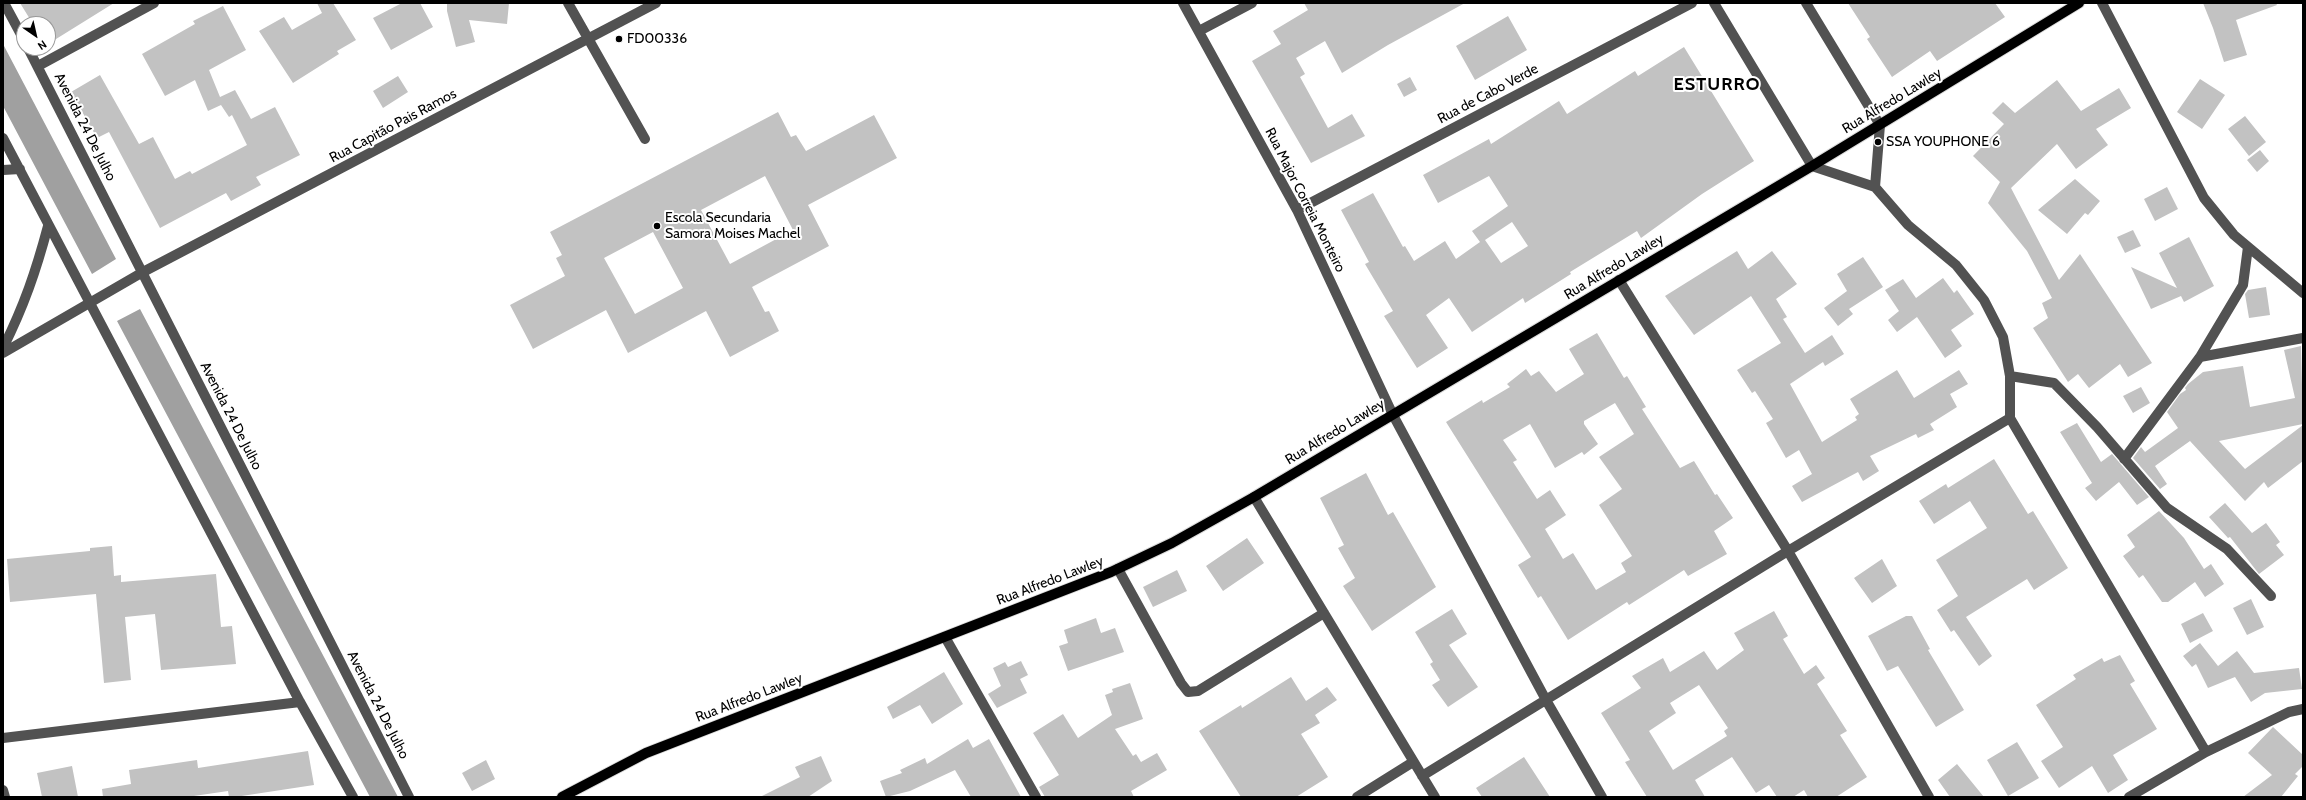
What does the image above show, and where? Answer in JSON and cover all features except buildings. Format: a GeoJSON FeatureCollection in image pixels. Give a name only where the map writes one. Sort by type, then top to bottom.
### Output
{"type":"FeatureCollection","features":[{"type":"Feature","properties":{"kind":"main road","name":"Rua Alfredo Lawley"},"geometry":{"type":"LineString","coordinates":[[562,797],[646,753],[1118,569],[1172,543],[1254,497],[1812,166],[2079,3]]}},
{"type":"Feature","properties":{"kind":"street"},"geometry":{"type":"LineString","coordinates":[[4,3],[16,25]]}},
{"type":"Feature","properties":{"kind":"street"},"geometry":{"type":"LineString","coordinates":[[38,66],[154,3]]}},
{"type":"Feature","properties":{"kind":"street"},"geometry":{"type":"LineString","coordinates":[[568,3],[589,37],[645,139]]}},
{"type":"Feature","properties":{"kind":"street","name":"Rua Capitão Pais Ramos"},"geometry":{"type":"LineString","coordinates":[[3,353],[143,272],[392,143],[589,37],[656,3]]}},
{"type":"Feature","properties":{"kind":"street","name":"Rua Major Correia Monteiro"},"geometry":{"type":"LineString","coordinates":[[1183,3],[1297,210],[1393,415],[1546,700],[1602,797]]}},
{"type":"Feature","properties":{"kind":"street"},"geometry":{"type":"LineString","coordinates":[[1199,31],[1252,3]]}},
{"type":"Feature","properties":{"kind":"street","name":"Rua de Cabo Verde"},"geometry":{"type":"LineString","coordinates":[[1297,210],[1692,3]]}},
{"type":"Feature","properties":{"kind":"street"},"geometry":{"type":"LineString","coordinates":[[1714,3],[1812,166],[1876,187],[1908,225],[1956,265],[1984,300],[2003,337],[2010,376],[2010,418],[2206,752]]}},
{"type":"Feature","properties":{"kind":"street"},"geometry":{"type":"LineString","coordinates":[[1806,3],[1880,125],[1876,187]]}},
{"type":"Feature","properties":{"kind":"street"},"geometry":{"type":"LineString","coordinates":[[2102,3],[2204,198],[2234,235],[2303,293]]}},
{"type":"Feature","properties":{"kind":"street","name":"Avenida 24 De Julho"},"geometry":{"type":"LineString","coordinates":[[32,56],[409,797]]}},
{"type":"Feature","properties":{"kind":"street"},"geometry":{"type":"LineString","coordinates":[[3,138],[88,303],[300,702],[353,797]]}},
{"type":"Feature","properties":{"kind":"street"},"geometry":{"type":"LineString","coordinates":[[3,170],[20,169]]}},
{"type":"Feature","properties":{"kind":"street"},"geometry":{"type":"LineString","coordinates":[[3,348],[22,311],[34,279],[48,226]]}},
{"type":"Feature","properties":{"kind":"street"},"geometry":{"type":"LineString","coordinates":[[2124,459],[2200,357],[2243,284],[2248,247]]}},
{"type":"Feature","properties":{"kind":"street"},"geometry":{"type":"LineString","coordinates":[[1619,280],[1788,551],[1929,797]]}},
{"type":"Feature","properties":{"kind":"street"},"geometry":{"type":"LineString","coordinates":[[2200,357],[2303,338]]}},
{"type":"Feature","properties":{"kind":"street"},"geometry":{"type":"LineString","coordinates":[[2010,376],[2054,383],[2167,508],[2227,548],[2271,596]]}},
{"type":"Feature","properties":{"kind":"street"},"geometry":{"type":"LineString","coordinates":[[1422,776],[1788,551],[2010,418]]}},
{"type":"Feature","properties":{"kind":"street"},"geometry":{"type":"LineString","coordinates":[[1254,497],[1435,797]]}},
{"type":"Feature","properties":{"kind":"street"},"geometry":{"type":"LineString","coordinates":[[1118,569],[1188,692],[1198,691],[1324,613]]}},
{"type":"Feature","properties":{"kind":"street"},"geometry":{"type":"LineString","coordinates":[[945,637],[1036,797]]}},
{"type":"Feature","properties":{"kind":"street"},"geometry":{"type":"LineString","coordinates":[[3,738],[300,702]]}},
{"type":"Feature","properties":{"kind":"street"},"geometry":{"type":"LineString","coordinates":[[2129,797],[2206,752],[2290,712],[2303,709]]}},
{"type":"Feature","properties":{"kind":"street"},"geometry":{"type":"LineString","coordinates":[[1357,797],[1413,762]]}},
{"type":"Feature","properties":{"kind":"street"},"geometry":{"type":"LineString","coordinates":[[3,790],[5,797]]}},
{"type":"Feature","properties":{"kind":"shaded area"},"geometry":{"type":"Polygon","coordinates":[[[3,44],[116,259],[92,274],[3,106],[3,44]]]}},
{"type":"Feature","properties":{"kind":"shaded area"},"geometry":{"type":"Polygon","coordinates":[[[140,309],[398,797],[370,797],[117,321],[140,309]]]}},
{"type":"Feature","properties":{"kind":"place","name":"FD00336"},"geometry":{"type":"Point","coordinates":[619,39]}},
{"type":"Feature","properties":{"kind":"place","name":"SSA YOUPHONE 6"},"geometry":{"type":"Point","coordinates":[1878,142]}},
{"type":"Feature","properties":{"kind":"place","name":"Escola Secundaria Samora Moises Machel"},"geometry":{"type":"Point","coordinates":[657,226]}},
{"type":"Feature","properties":{"kind":"district","name":"ESTURRO"},"geometry":{"type":"Point","coordinates":[1717,85]}}]}
